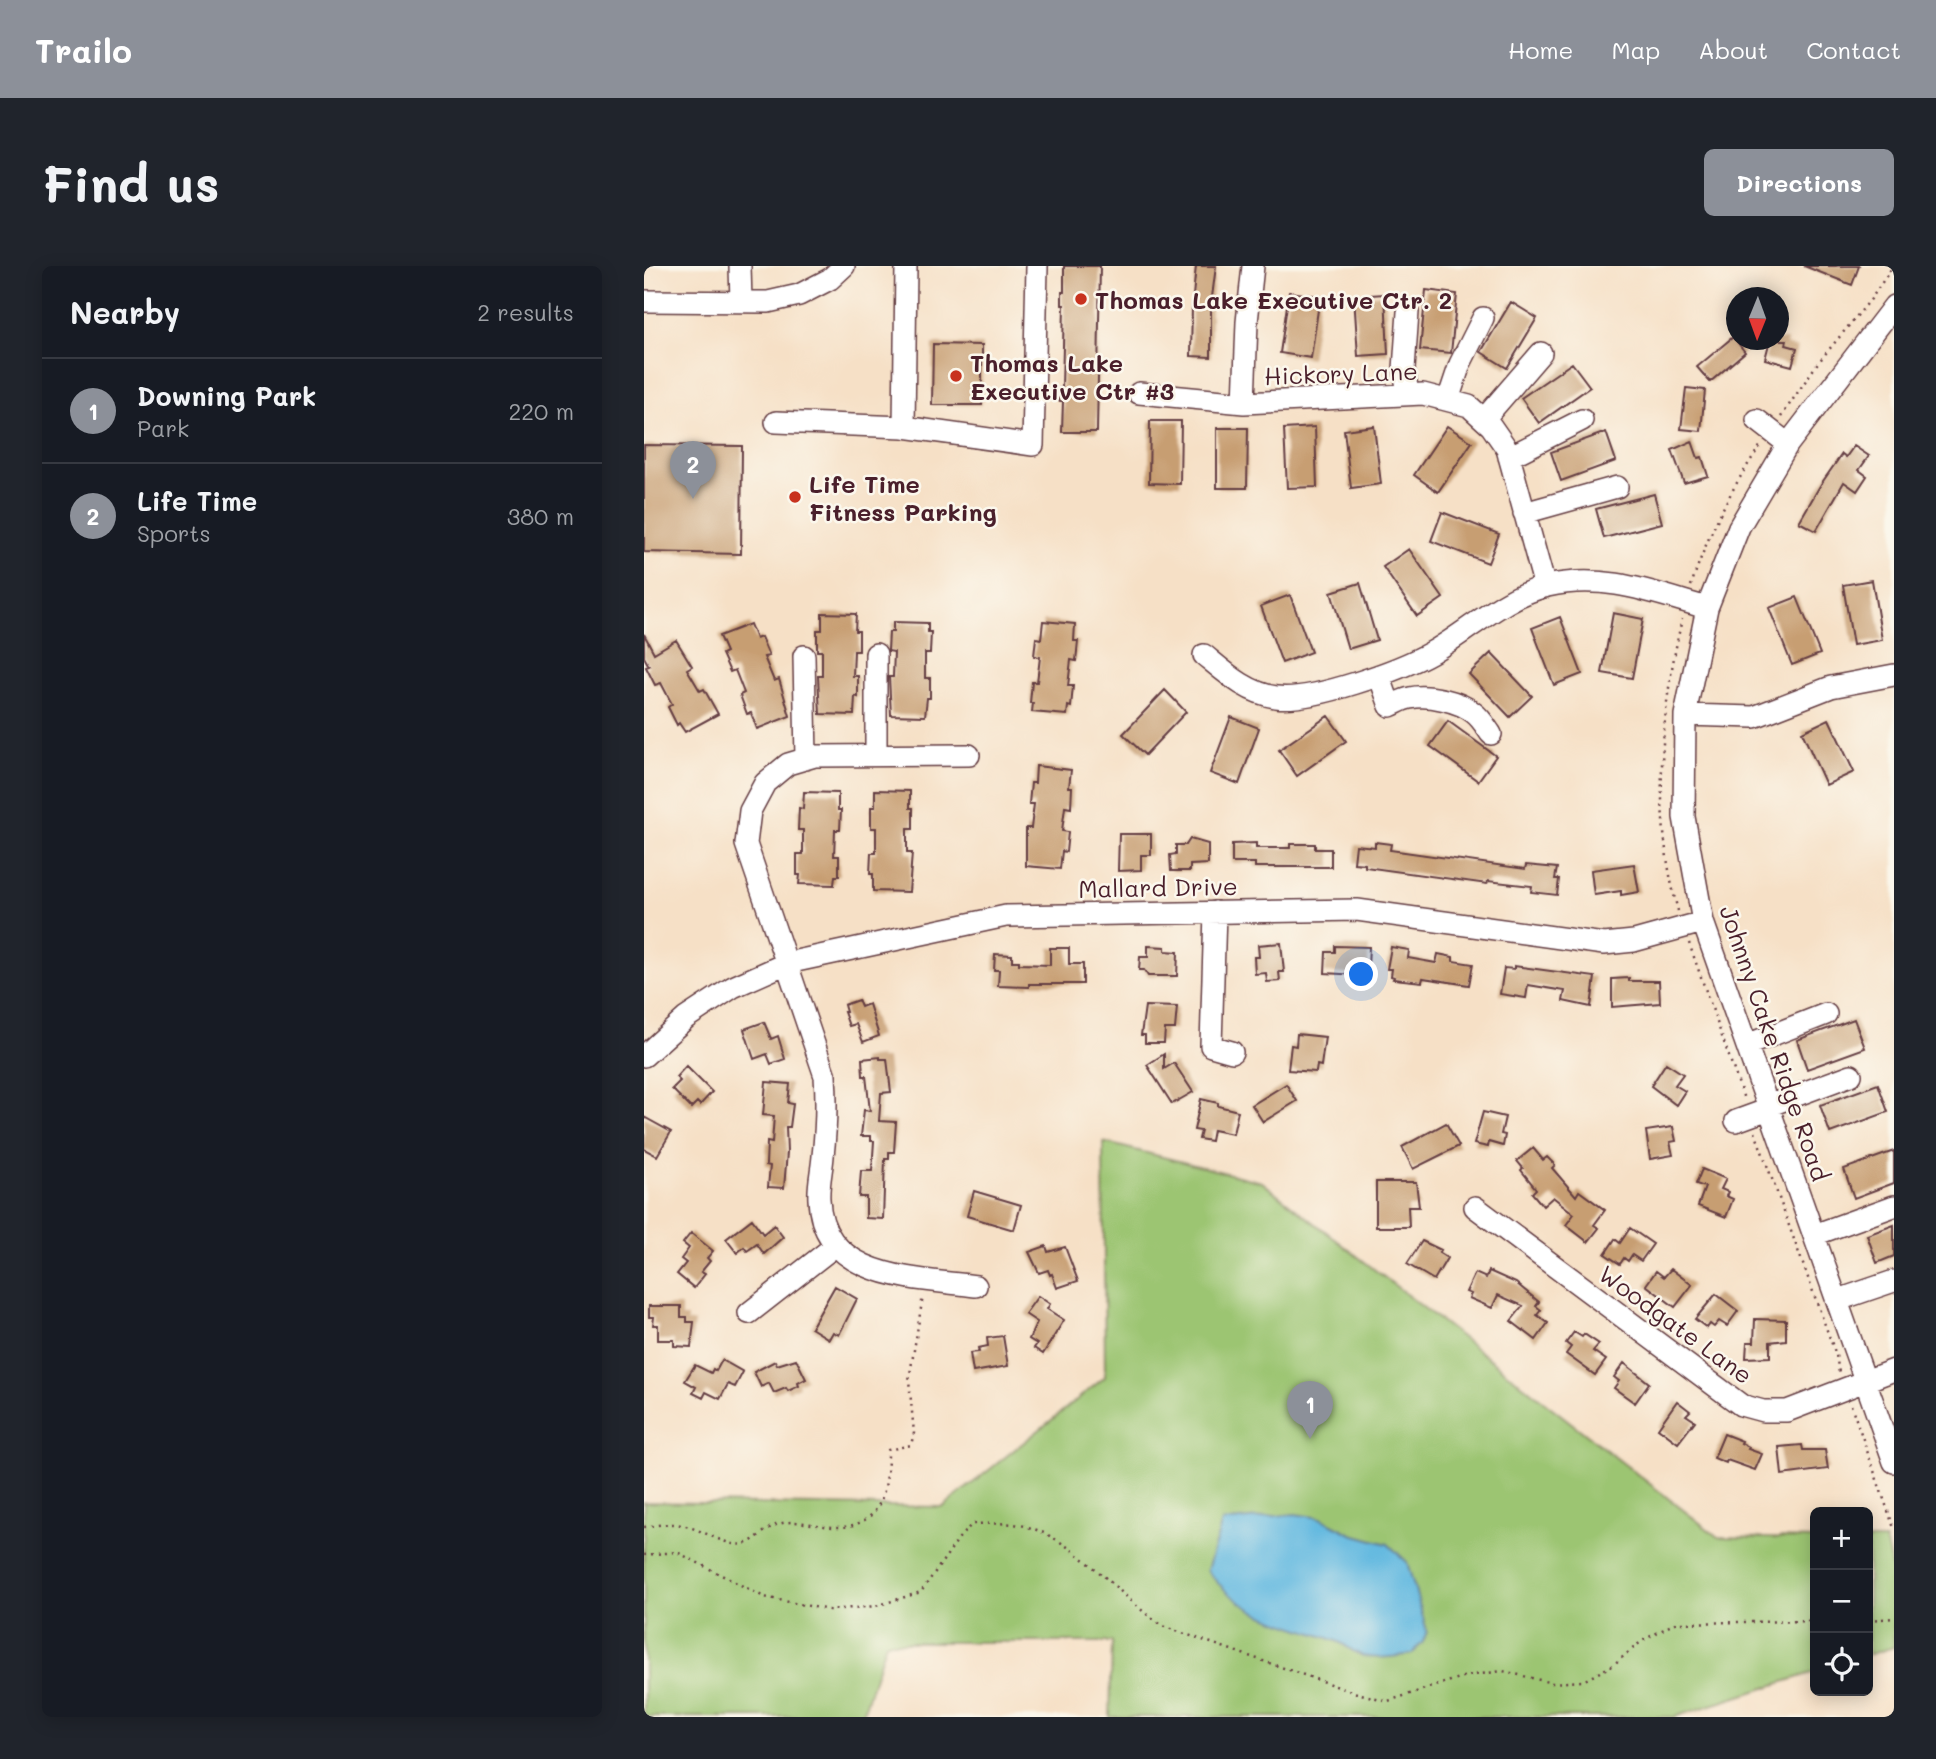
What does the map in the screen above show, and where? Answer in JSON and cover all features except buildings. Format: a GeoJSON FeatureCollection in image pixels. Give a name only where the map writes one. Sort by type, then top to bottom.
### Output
{"type":"FeatureCollection","features":[{"type":"Feature","properties":{"kind":"street"},"geometry":{"type":"LineString","coordinates":[[740,266],[741,302]]}},
{"type":"Feature","properties":{"kind":"street"},"geometry":{"type":"LineString","coordinates":[[644,302],[768,302],[799,295],[830,279],[844,266]]}},
{"type":"Feature","properties":{"kind":"street"},"geometry":{"type":"LineString","coordinates":[[904,427],[906,266]]}},
{"type":"Feature","properties":{"kind":"street"},"geometry":{"type":"LineString","coordinates":[[1244,403],[1247,321],[1253,266]]}},
{"type":"Feature","properties":{"kind":"street"},"geometry":{"type":"LineString","coordinates":[[776,422],[904,427],[1033,444],[1037,267]]}},
{"type":"Feature","properties":{"kind":"street","name":"Johnny Cake Ridge Road"},"geometry":{"type":"LineString","coordinates":[[1894,306],[1772,432],[1739,527],[1697,605],[1685,715],[1684,817],[1693,925],[1747,1045],[1756,1113],[1814,1235],[1894,1462]]}},
{"type":"Feature","properties":{"kind":"street"},"geometry":{"type":"LineString","coordinates":[[1408,312],[1405,369],[1408,394]]}},
{"type":"Feature","properties":{"kind":"street"},"geometry":{"type":"LineString","coordinates":[[1448,400],[1460,364],[1483,318]]}},
{"type":"Feature","properties":{"kind":"street"},"geometry":{"type":"LineString","coordinates":[[1484,419],[1541,353]]}},
{"type":"Feature","properties":{"kind":"street","name":"Hickory Lane"},"geometry":{"type":"LineString","coordinates":[[1139,393],[1244,403],[1423,394],[1469,406],[1491,426],[1507,449],[1545,587]]}},
{"type":"Feature","properties":{"kind":"street"},"geometry":{"type":"LineString","coordinates":[[1509,457],[1582,420]]}},
{"type":"Feature","properties":{"kind":"street"},"geometry":{"type":"LineString","coordinates":[[1524,513],[1618,488]]}},
{"type":"Feature","properties":{"kind":"street"},"geometry":{"type":"LineString","coordinates":[[1204,655],[1241,686],[1276,697],[1306,696],[1379,675],[1432,652],[1505,602],[1545,587],[1581,581],[1617,582],[1697,605]]}},
{"type":"Feature","properties":{"kind":"street"},"geometry":{"type":"LineString","coordinates":[[876,654],[876,755]]}},
{"type":"Feature","properties":{"kind":"street"},"geometry":{"type":"LineString","coordinates":[[804,656],[806,759]]}},
{"type":"Feature","properties":{"kind":"street"},"geometry":{"type":"LineString","coordinates":[[1379,675],[1390,706],[1408,698],[1422,697],[1451,702],[1476,714],[1491,734]]}},
{"type":"Feature","properties":{"kind":"street"},"geometry":{"type":"LineString","coordinates":[[1685,715],[1754,717],[1831,687],[1894,675]]}},
{"type":"Feature","properties":{"kind":"street"},"geometry":{"type":"LineString","coordinates":[[969,755],[815,756],[788,764],[765,783],[750,811],[746,844],[825,1076],[827,1108],[819,1199],[824,1223],[836,1244],[854,1261],[877,1272],[976,1286]]}},
{"type":"Feature","properties":{"kind":"street","name":"Mallard Drive"},"geometry":{"type":"LineString","coordinates":[[644,1056],[686,1018],[733,987],[787,963],[1006,916],[1357,909],[1604,944],[1634,942],[1693,925]]}},
{"type":"Feature","properties":{"kind":"street"},"geometry":{"type":"LineString","coordinates":[[1215,912],[1211,1046],[1231,1052]]}},
{"type":"Feature","properties":{"kind":"street"},"geometry":{"type":"LineString","coordinates":[[1747,1045],[1826,1014]]}},
{"type":"Feature","properties":{"kind":"street"},"geometry":{"type":"LineString","coordinates":[[1756,1113],[1851,1075]]}},
{"type":"Feature","properties":{"kind":"street"},"geometry":{"type":"LineString","coordinates":[[1814,1235],[1894,1206]]}},
{"type":"Feature","properties":{"kind":"street","name":"Woodgate Lane"},"geometry":{"type":"LineString","coordinates":[[1475,1207],[1741,1405],[1763,1411],[1787,1411],[1894,1370]]}},
{"type":"Feature","properties":{"kind":"street"},"geometry":{"type":"LineString","coordinates":[[749,1312],[836,1244]]}},
{"type":"Feature","properties":{"kind":"street"},"geometry":{"type":"LineString","coordinates":[[1838,1300],[1894,1281]]}},
{"type":"Feature","properties":{"kind":"path"},"geometry":{"type":"LineString","coordinates":[[1893,266],[1871,299],[1817,364],[1736,483],[1714,525],[1697,605],[1665,703],[1661,778],[1668,860],[1676,908],[1693,925],[1756,1113],[1762,1155],[1836,1355],[1837,1368],[1894,1528]]}},
{"type":"Feature","properties":{"kind":"path"},"geometry":{"type":"LineString","coordinates":[[644,1527],[672,1524],[734,1544],[748,1543],[776,1525],[798,1522],[840,1527],[856,1524],[872,1514],[881,1504],[887,1484],[888,1450],[911,1445],[914,1433],[909,1380],[919,1308],[927,1279]]}},
{"type":"Feature","properties":{"kind":"path"},"geometry":{"type":"LineString","coordinates":[[644,1555],[677,1552],[764,1597],[829,1610],[876,1606],[921,1592],[972,1524],[1003,1523],[1031,1528],[1075,1553],[1162,1626],[1353,1692],[1388,1701],[1466,1676],[1503,1671],[1552,1683],[1583,1681],[1614,1665],[1642,1641],[1675,1623],[1810,1621]]}},
{"type":"Feature","properties":{"kind":"path"},"geometry":{"type":"LineString","coordinates":[[1873,1620],[1894,1618]]}},
{"type":"Feature","properties":{"kind":"green space"},"geometry":{"type":"Polygon","coordinates":[[[1103,1142],[1262,1182],[1718,1537],[1810,1539],[1810,1674],[1674,1717],[1110,1717],[1112,1642],[886,1642],[862,1717],[644,1717],[644,1502],[943,1507],[1105,1377],[1103,1142]]]}},
{"type":"Feature","properties":{"kind":"green space"},"geometry":{"type":"Polygon","coordinates":[[[1873,1540],[1885,1540],[1894,1577],[1894,1647],[1873,1653],[1873,1540]]]}},
{"type":"Feature","properties":{"kind":"water"},"geometry":{"type":"Polygon","coordinates":[[[1295,1514],[1320,1518],[1352,1534],[1388,1544],[1407,1562],[1427,1631],[1423,1642],[1412,1654],[1381,1658],[1363,1656],[1339,1642],[1267,1617],[1236,1599],[1207,1570],[1222,1522],[1295,1514]]]}},
{"type":"Feature","properties":{"kind":"place","name":"Thomas Lake Executive Ctr. 2"},"geometry":{"type":"Point","coordinates":[1081,299]}},
{"type":"Feature","properties":{"kind":"place","name":"Thomas Lake Executive Ctr #3"},"geometry":{"type":"Point","coordinates":[956,376]}},
{"type":"Feature","properties":{"kind":"place","name":"Life Time Fitness Parking"},"geometry":{"type":"Point","coordinates":[795,497]}},
{"type":"Feature","properties":{"kind":"place","name":"Life Time"},"geometry":{"type":"Point","coordinates":[693,499]}},
{"type":"Feature","properties":{"kind":"place","name":"Downing Park"},"geometry":{"type":"Point","coordinates":[1310,1439]}}]}
